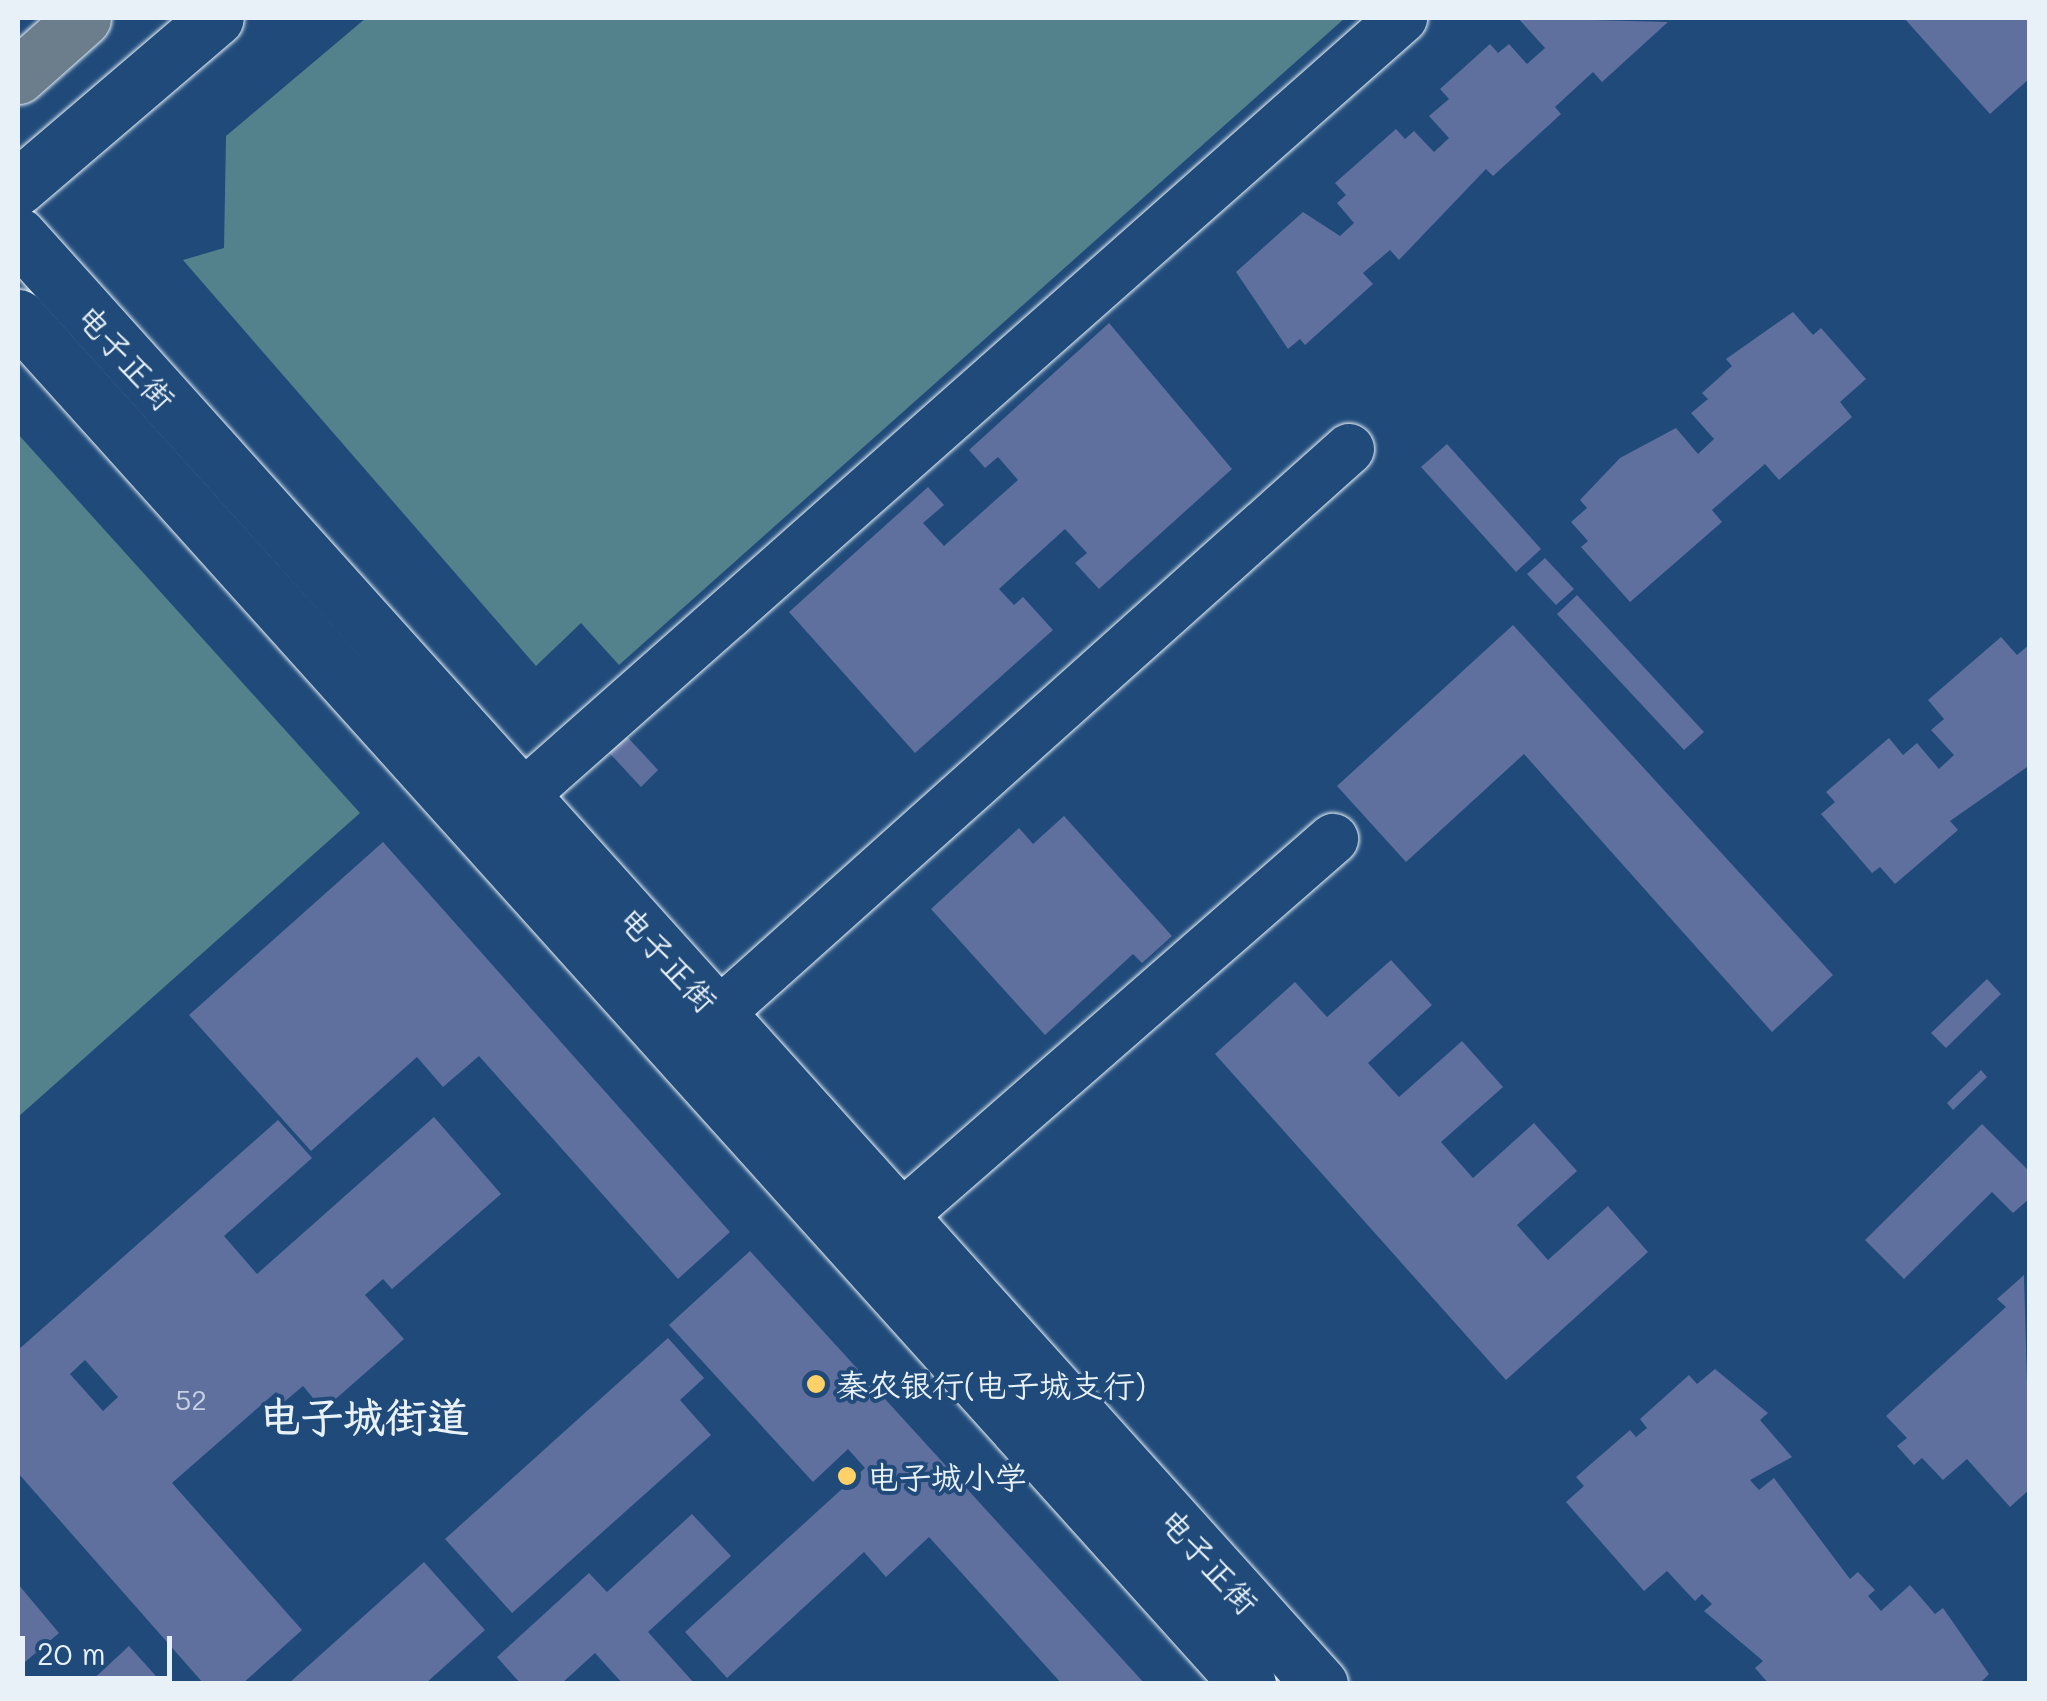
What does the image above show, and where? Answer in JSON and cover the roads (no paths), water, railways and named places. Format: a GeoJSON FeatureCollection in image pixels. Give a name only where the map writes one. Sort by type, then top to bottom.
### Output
{"type":"FeatureCollection","features":[{"type":"Feature","properties":{"kind":"main road"},"geometry":{"type":"LineString","coordinates":[[18,76],[83,18]]}},
{"type":"Feature","properties":{"kind":"main road"},"geometry":{"type":"LineString","coordinates":[[18,187],[216,18]]}},
{"type":"Feature","properties":{"kind":"main road","name":"电子正街"},"geometry":{"type":"LineString","coordinates":[[18,234],[1320,1684]]}},
{"type":"Feature","properties":{"kind":"main road","name":"电子正街"},"geometry":{"type":"LineString","coordinates":[[18,317],[1248,1684]]}},
{"type":"Feature","properties":{"kind":"street"},"geometry":{"type":"LineString","coordinates":[[522,796],[1402,18]]}},
{"type":"Feature","properties":{"kind":"street"},"geometry":{"type":"LineString","coordinates":[[718,1014],[1349,449]]}},
{"type":"Feature","properties":{"kind":"street"},"geometry":{"type":"LineString","coordinates":[[900,1217],[1333,840]]}},
{"type":"Feature","properties":{"kind":"place","name":"秦农银行(电子城支行)"},"geometry":{"type":"Point","coordinates":[816,1384]}},
{"type":"Feature","properties":{"kind":"place","name":"电子城小学"},"geometry":{"type":"Point","coordinates":[847,1476]}},
{"type":"Feature","properties":{"kind":"district","name":"电子城街道"},"geometry":{"type":"Point","coordinates":[364,1416]}}]}
